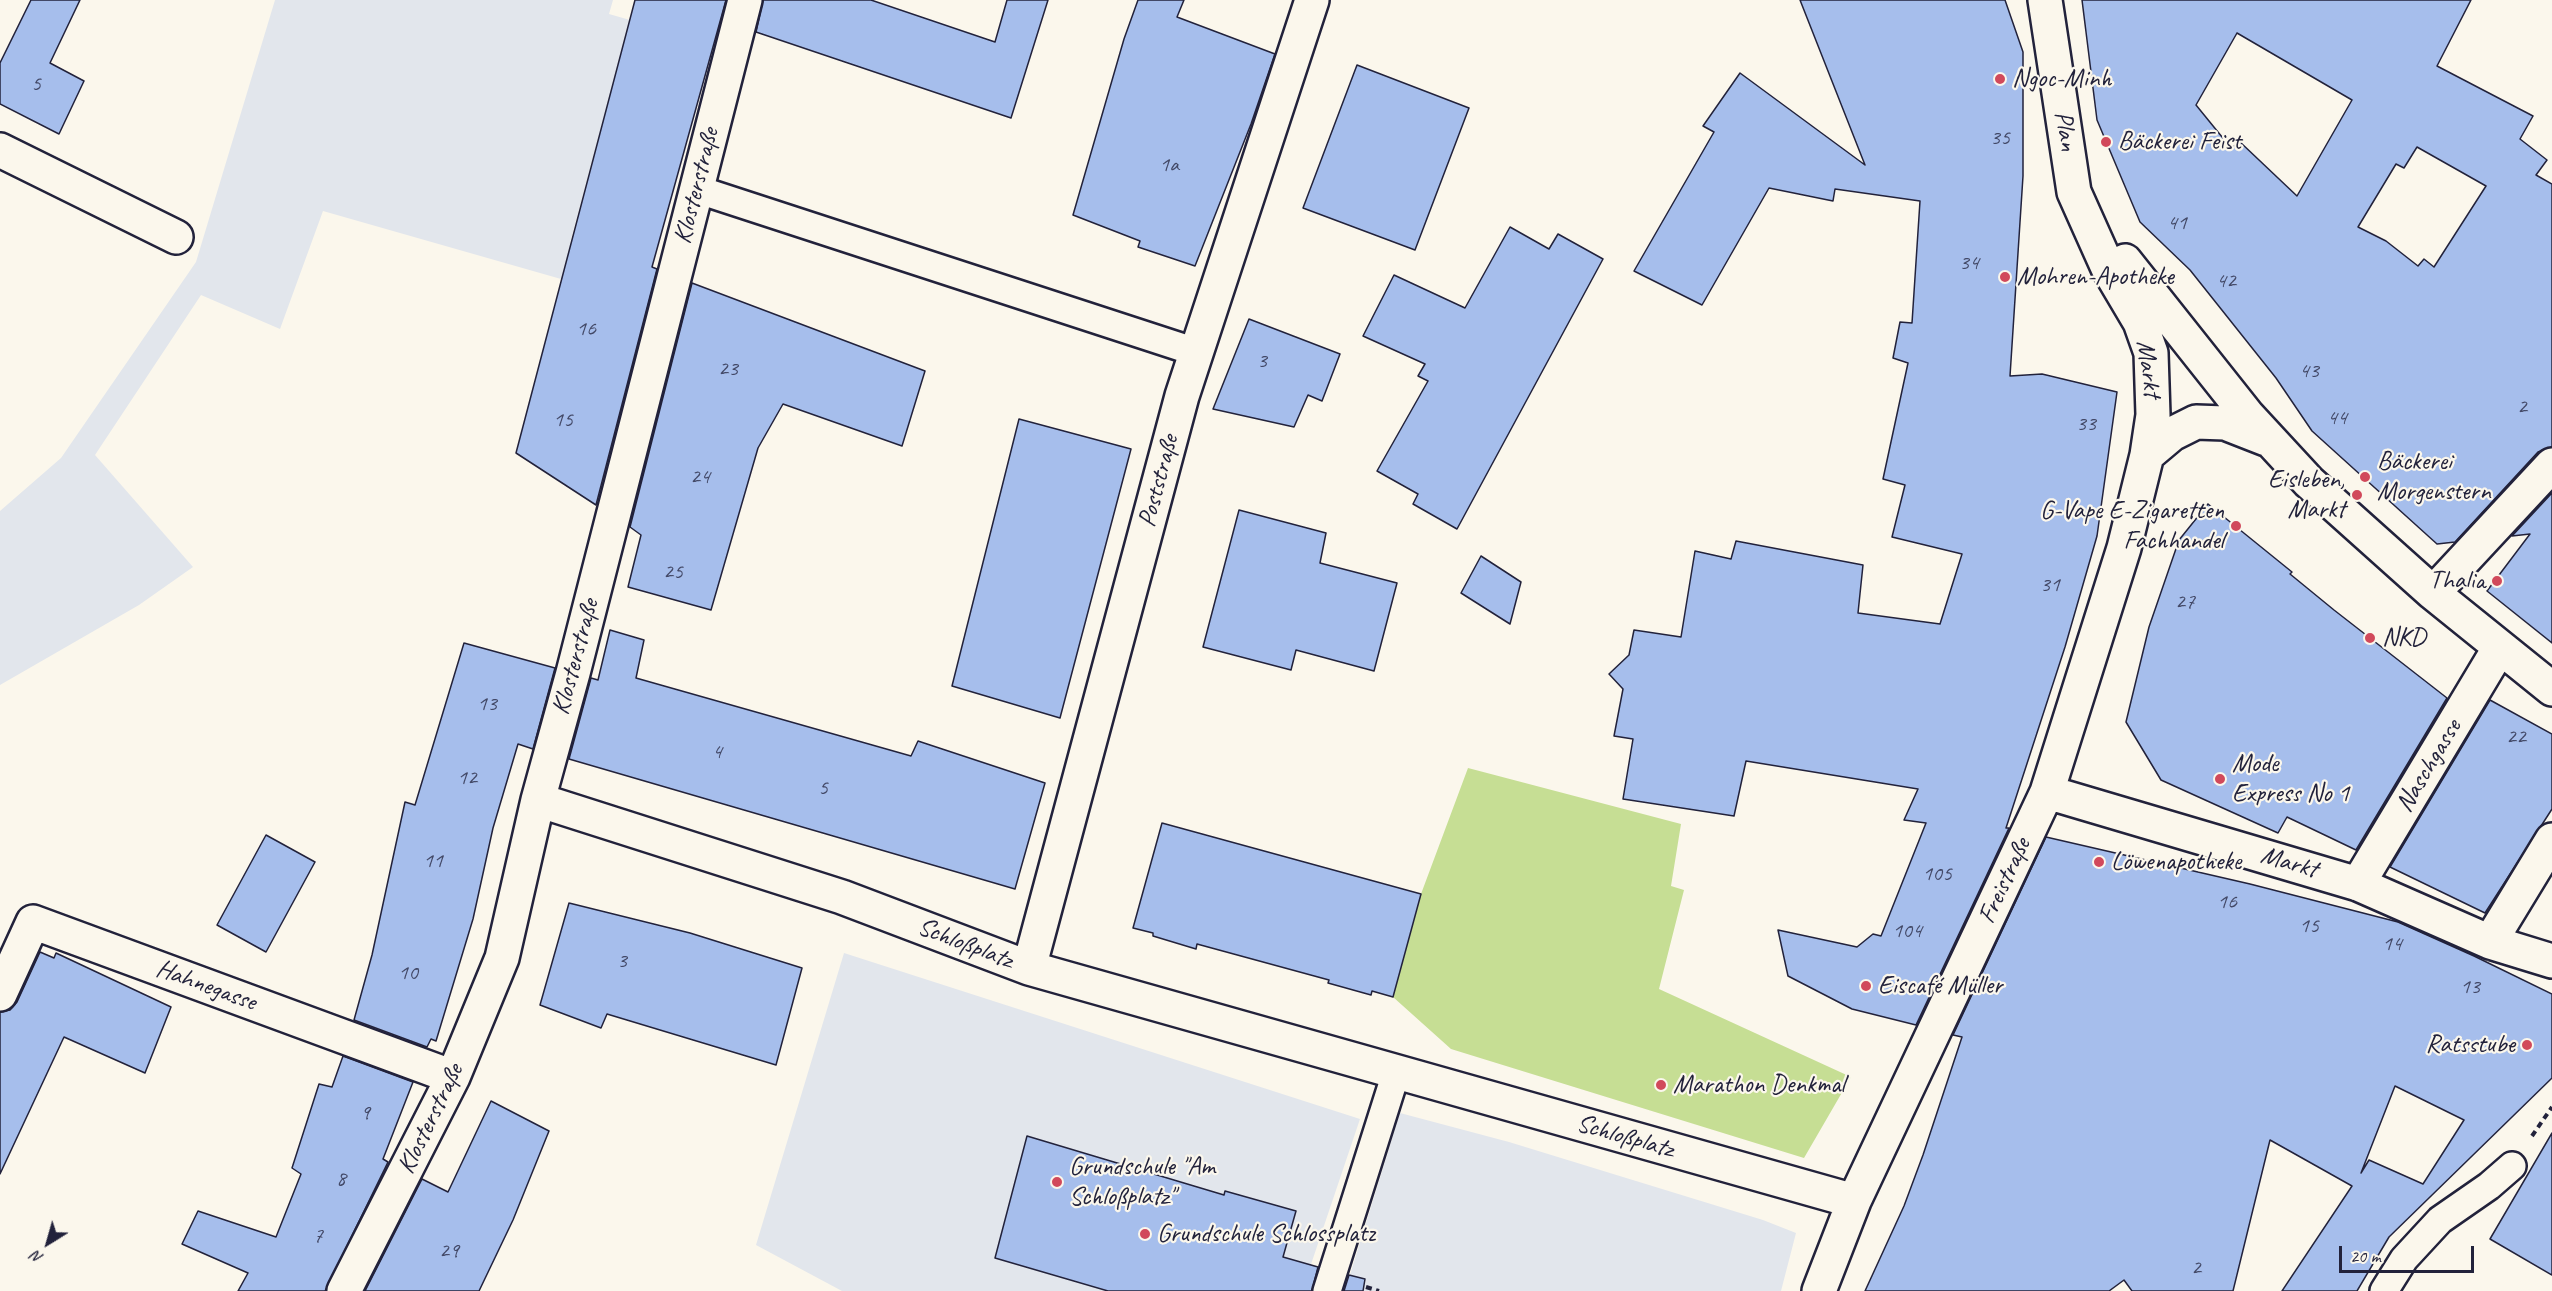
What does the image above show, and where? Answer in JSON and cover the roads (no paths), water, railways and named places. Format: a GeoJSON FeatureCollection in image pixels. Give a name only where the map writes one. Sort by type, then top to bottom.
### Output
{"type":"FeatureCollection","features":[{"type":"Feature","properties":{"kind":"street","name":"Klosterstraße"},"geometry":{"type":"LineString","coordinates":[[344,1291],[453,1077],[502,958],[538,800],[580,648],[745,0]]}},
{"type":"Feature","properties":{"kind":"street","name":"Poststraße"},"geometry":{"type":"LineString","coordinates":[[1029,968],[1196,352],[1312,0]]}},
{"type":"Feature","properties":{"kind":"street","name":"Plan"},"geometry":{"type":"LineString","coordinates":[[2045,0],[2074,192]]}},
{"type":"Feature","properties":{"kind":"street"},"geometry":{"type":"LineString","coordinates":[[0,150],[176,237]]}},
{"type":"Feature","properties":{"kind":"street","name":"Markt"},"geometry":{"type":"LineString","coordinates":[[2074,192],[2160,307],[2268,440],[2342,512],[2433,592],[2552,689]]}},
{"type":"Feature","properties":{"kind":"street","name":"Markt"},"geometry":{"type":"LineString","coordinates":[[2074,192],[2108,268],[2140,322],[2151,353],[2154,381],[2153,414],[2147,454]]}},
{"type":"Feature","properties":{"kind":"street","name":"Markt"},"geometry":{"type":"LineString","coordinates":[[2147,454],[2172,434],[2196,422],[2225,423],[2268,440]]}},
{"type":"Feature","properties":{"kind":"street","name":"Freistraße"},"geometry":{"type":"LineString","coordinates":[[1819,1291],[1854,1201],[2048,792],[2124,548],[2147,454]]}},
{"type":"Feature","properties":{"kind":"street"},"geometry":{"type":"LineString","coordinates":[[2433,592],[2552,465]]}},
{"type":"Feature","properties":{"kind":"street","name":"Naschgasse"},"geometry":{"type":"LineString","coordinates":[[2358,884],[2500,647]]}},
{"type":"Feature","properties":{"kind":"street","name":"Markt"},"geometry":{"type":"LineString","coordinates":[[2048,792],[2358,884],[2490,942],[2552,961]]}},
{"type":"Feature","properties":{"kind":"street","name":"Schloßplatz"},"geometry":{"type":"LineString","coordinates":[[538,800],[842,897],[1029,968],[1854,1201]]}},
{"type":"Feature","properties":{"kind":"street"},"geometry":{"type":"LineString","coordinates":[[2490,942],[2552,840]]}},
{"type":"Feature","properties":{"kind":"street","name":"Hahnegasse"},"geometry":{"type":"LineString","coordinates":[[0,994],[33,922],[453,1077]]}},
{"type":"Feature","properties":{"kind":"lane"},"geometry":{"type":"LineString","coordinates":[[696,189],[1196,352]]}},
{"type":"Feature","properties":{"kind":"lane"},"geometry":{"type":"LineString","coordinates":[[1327,1291],[1396,1073]]}},
{"type":"Feature","properties":{"kind":"lane"},"geometry":{"type":"LineString","coordinates":[[2384,1291],[2404,1259],[2440,1220],[2489,1186],[2512,1166]]}},
{"type":"Feature","properties":{"kind":"place","name":"Ngoc-Minh"},"geometry":{"type":"Point","coordinates":[2000,79]}},
{"type":"Feature","properties":{"kind":"place","name":"Bäckerei Feist"},"geometry":{"type":"Point","coordinates":[2106,142]}},
{"type":"Feature","properties":{"kind":"place","name":"Mohren-Apotheke"},"geometry":{"type":"Point","coordinates":[2005,277]}},
{"type":"Feature","properties":{"kind":"place","name":"Bäckerei Morgenstern"},"geometry":{"type":"Point","coordinates":[2365,477]}},
{"type":"Feature","properties":{"kind":"place","name":"Eisleben, Markt"},"geometry":{"type":"Point","coordinates":[2357,495]}},
{"type":"Feature","properties":{"kind":"place","name":"G-Vape E-Zigaretten Fachhandel"},"geometry":{"type":"Point","coordinates":[2236,526]}},
{"type":"Feature","properties":{"kind":"place","name":"Thalia"},"geometry":{"type":"Point","coordinates":[2497,581]}},
{"type":"Feature","properties":{"kind":"place","name":"NKD"},"geometry":{"type":"Point","coordinates":[2370,638]}},
{"type":"Feature","properties":{"kind":"place","name":"Mode Express No 1"},"geometry":{"type":"Point","coordinates":[2220,779]}},
{"type":"Feature","properties":{"kind":"place","name":"Löwenapotheke"},"geometry":{"type":"Point","coordinates":[2099,862]}},
{"type":"Feature","properties":{"kind":"place","name":"Eiscafé Müller"},"geometry":{"type":"Point","coordinates":[1866,986]}},
{"type":"Feature","properties":{"kind":"place","name":"Ratsstube"},"geometry":{"type":"Point","coordinates":[2527,1045]}},
{"type":"Feature","properties":{"kind":"place","name":"Marathon Denkmal"},"geometry":{"type":"Point","coordinates":[1661,1085]}},
{"type":"Feature","properties":{"kind":"place","name":"Grundschule \"Am Schloßplatz\""},"geometry":{"type":"Point","coordinates":[1057,1182]}},
{"type":"Feature","properties":{"kind":"place","name":"Grundschule Schlossplatz"},"geometry":{"type":"Point","coordinates":[1145,1234]}}]}
